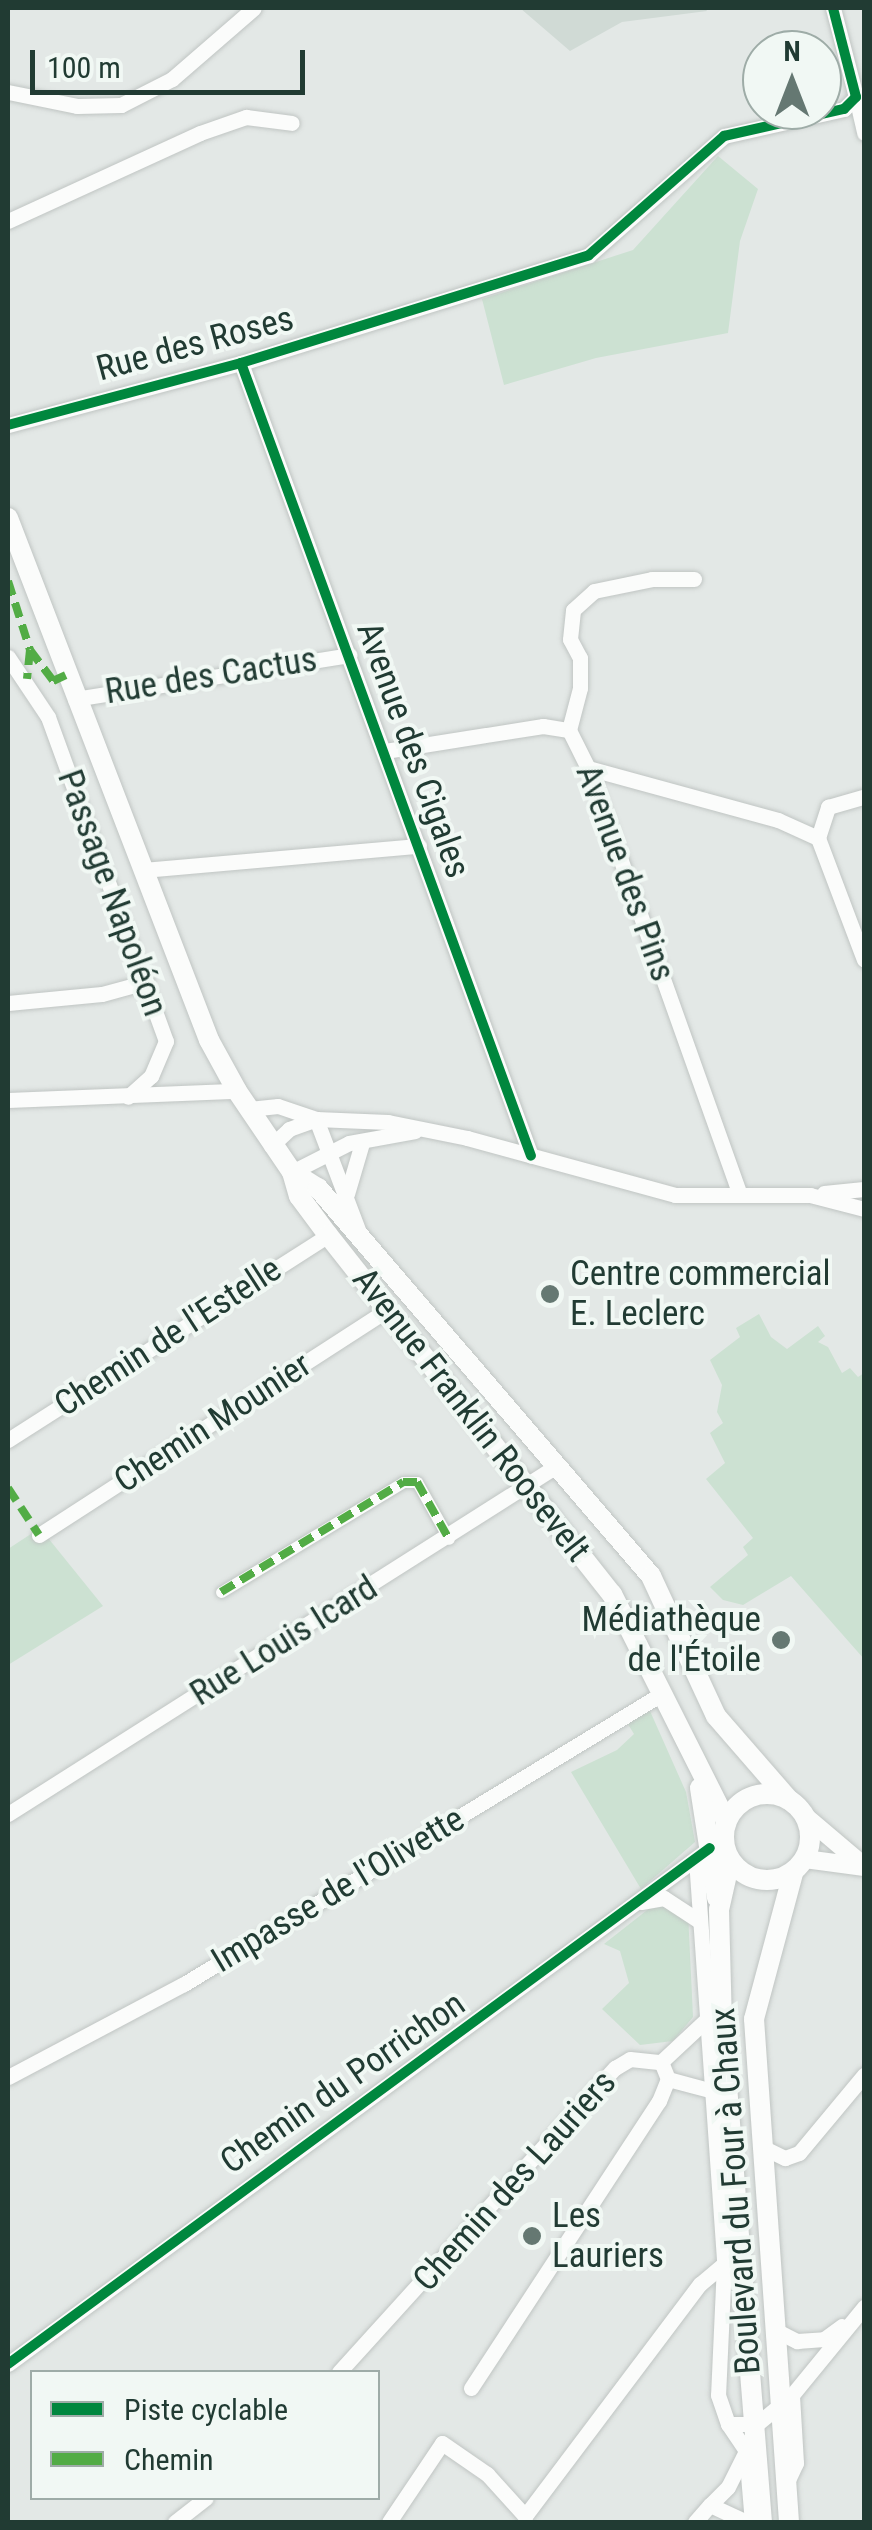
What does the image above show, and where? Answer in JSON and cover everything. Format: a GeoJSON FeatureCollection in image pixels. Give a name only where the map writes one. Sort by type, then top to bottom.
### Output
{"type":"FeatureCollection","features":[{"type":"Feature","properties":{"kind":"main road","name":"Avenue Franklin Roosevelt"},"geometry":{"type":"LineString","coordinates":[[8,518],[74,699],[209,1040],[271,1146],[292,1172],[318,1188],[650,1576],[716,1716],[789,1800]]}},
{"type":"Feature","properties":{"kind":"main road","name":"Avenue Franklin Roosevelt"},"geometry":{"type":"LineString","coordinates":[[292,1172],[299,1196],[328,1235],[612,1594],[663,1693],[699,1776],[726,1821]]}},
{"type":"Feature","properties":{"kind":"main road"},"geometry":{"type":"LineString","coordinates":[[554,1517],[583,1494]]}},
{"type":"Feature","properties":{"kind":"main road"},"geometry":{"type":"LineString","coordinates":[[699,1776],[703,1854],[719,1910]]}},
{"type":"Feature","properties":{"kind":"main road"},"geometry":{"type":"LineString","coordinates":[[775,1794],[789,1800],[805,1816],[799,1866],[752,1878],[730,1861],[726,1821],[746,1799],[775,1794]]}},
{"type":"Feature","properties":{"kind":"main road","name":"Boulevard du Four à Chaux"},"geometry":{"type":"LineString","coordinates":[[730,1861],[719,1910],[722,2022],[762,2522]]}},
{"type":"Feature","properties":{"kind":"main road","name":"Boulevard du Four à Chaux"},"geometry":{"type":"LineString","coordinates":[[789,2522],[786,2400],[773,2329],[754,2019],[799,1866]]}},
{"type":"Feature","properties":{"kind":"street"},"geometry":{"type":"LineString","coordinates":[[8,92],[76,106],[121,105],[172,79],[254,8]]}},
{"type":"Feature","properties":{"kind":"street"},"geometry":{"type":"LineString","coordinates":[[833,8],[864,133]]}},
{"type":"Feature","properties":{"kind":"street","name":"Rue des Roses"},"geometry":{"type":"LineString","coordinates":[[8,425],[241,364],[590,256],[724,136],[844,109],[856,97]]}},
{"type":"Feature","properties":{"kind":"street"},"geometry":{"type":"LineString","coordinates":[[8,221],[200,133],[246,117],[292,123]]}},
{"type":"Feature","properties":{"kind":"street","name":"Avenue des Cigales"},"geometry":{"type":"LineString","coordinates":[[241,364],[531,1156]]}},
{"type":"Feature","properties":{"kind":"street"},"geometry":{"type":"LineString","coordinates":[[568,730],[580,688],[580,658],[570,638],[573,610],[594,591],[652,579],[694,579]]}},
{"type":"Feature","properties":{"kind":"street","name":"Rue des Cactus"},"geometry":{"type":"LineString","coordinates":[[74,699],[349,655]]}},
{"type":"Feature","properties":{"kind":"street","name":"Passage Napoléon"},"geometry":{"type":"LineString","coordinates":[[8,657],[29,682],[166,1041],[151,1076],[128,1097]]}},
{"type":"Feature","properties":{"kind":"street","name":"Avenue des Pins"},"geometry":{"type":"LineString","coordinates":[[386,752],[543,726],[568,730],[588,768],[739,1192]]}},
{"type":"Feature","properties":{"kind":"street"},"geometry":{"type":"LineString","coordinates":[[588,768],[778,820],[818,838]]}},
{"type":"Feature","properties":{"kind":"street"},"geometry":{"type":"LineString","coordinates":[[864,797],[828,807],[818,838],[864,960]]}},
{"type":"Feature","properties":{"kind":"street"},"geometry":{"type":"LineString","coordinates":[[142,870],[420,846]]}},
{"type":"Feature","properties":{"kind":"street"},"geometry":{"type":"LineString","coordinates":[[8,1003],[102,994],[146,982]]}},
{"type":"Feature","properties":{"kind":"street"},"geometry":{"type":"LineString","coordinates":[[8,1100],[210,1096],[243,1100],[278,1106],[316,1119],[420,1130],[675,1196],[739,1192],[810,1195],[864,1189]]}},
{"type":"Feature","properties":{"kind":"street"},"geometry":{"type":"LineString","coordinates":[[271,1146],[289,1129],[316,1119]]}},
{"type":"Feature","properties":{"kind":"street","name":"Avenue Franklin Roosevelt"},"geometry":{"type":"LineString","coordinates":[[316,1119],[325,1154],[347,1194],[360,1236]]}},
{"type":"Feature","properties":{"kind":"street"},"geometry":{"type":"LineString","coordinates":[[292,1172],[325,1154],[420,1130]]}},
{"type":"Feature","properties":{"kind":"street"},"geometry":{"type":"LineString","coordinates":[[347,1194],[362,1142]]}},
{"type":"Feature","properties":{"kind":"street"},"geometry":{"type":"LineString","coordinates":[[810,1195],[864,1209]]}},
{"type":"Feature","properties":{"kind":"street","name":"Chemin de l'Estelle"},"geometry":{"type":"LineString","coordinates":[[8,1440],[328,1235]]}},
{"type":"Feature","properties":{"kind":"street","name":"Chemin Mounier"},"geometry":{"type":"LineString","coordinates":[[40,1536],[388,1310]]}},
{"type":"Feature","properties":{"kind":"street","name":"Rue Louis Icard"},"geometry":{"type":"LineString","coordinates":[[8,1814],[450,1538],[558,1465]]}},
{"type":"Feature","properties":{"kind":"street"},"geometry":{"type":"LineString","coordinates":[[221,1592],[403,1482],[417,1482],[450,1538]]}},
{"type":"Feature","properties":{"kind":"street","name":"Impasse de l'Olivette"},"geometry":{"type":"LineString","coordinates":[[8,2077],[184,1984],[663,1693]]}},
{"type":"Feature","properties":{"kind":"street"},"geometry":{"type":"LineString","coordinates":[[805,1816],[864,1866]]}},
{"type":"Feature","properties":{"kind":"street"},"geometry":{"type":"LineString","coordinates":[[703,1854],[699,1921],[724,2264],[718,2395],[728,2424],[757,2424]]}},
{"type":"Feature","properties":{"kind":"street","name":"Chemin du Porrichon"},"geometry":{"type":"LineString","coordinates":[[8,2364],[703,1854]]}},
{"type":"Feature","properties":{"kind":"street"},"geometry":{"type":"LineString","coordinates":[[799,1866],[864,1866]]}},
{"type":"Feature","properties":{"kind":"street"},"geometry":{"type":"LineString","coordinates":[[637,1902],[664,1898],[699,1921]]}},
{"type":"Feature","properties":{"kind":"street","name":"Chemin des Lauriers"},"geometry":{"type":"LineString","coordinates":[[341,2370],[614,2068],[630,2059],[661,2062],[705,2022]]}},
{"type":"Feature","properties":{"kind":"street"},"geometry":{"type":"LineString","coordinates":[[661,2062],[668,2079]]}},
{"type":"Feature","properties":{"kind":"street"},"geometry":{"type":"LineString","coordinates":[[760,2146],[785,2158],[799,2153],[864,2075]]}},
{"type":"Feature","properties":{"kind":"street"},"geometry":{"type":"LineString","coordinates":[[668,2079],[709,2090]]}},
{"type":"Feature","properties":{"kind":"street"},"geometry":{"type":"LineString","coordinates":[[471,2388],[608,2182],[668,2079]]}},
{"type":"Feature","properties":{"kind":"street"},"geometry":{"type":"LineString","coordinates":[[389,2522],[442,2443],[486,2474],[525,2516],[700,2284],[724,2264]]}},
{"type":"Feature","properties":{"kind":"street"},"geometry":{"type":"LineString","coordinates":[[773,2329],[797,2341],[824,2339],[861,2311]]}},
{"type":"Feature","properties":{"kind":"street"},"geometry":{"type":"LineString","coordinates":[[696,2522],[728,2487],[757,2424],[786,2400],[861,2311]]}},
{"type":"Feature","properties":{"kind":"street","name":"Boulevard du Four à Chaux"},"geometry":{"type":"LineString","coordinates":[[728,2424],[746,2451],[749,2522]]}},
{"type":"Feature","properties":{"kind":"street"},"geometry":{"type":"LineString","coordinates":[[174,2522],[203,2500]]}},
{"type":"Feature","properties":{"kind":"street"},"geometry":{"type":"LineString","coordinates":[[710,2506],[749,2522]]}},
{"type":"Feature","properties":{"kind":"shaded area"},"geometry":{"type":"Polygon","coordinates":[[[520,8],[707,11],[622,22],[570,51],[520,8]]]}},
{"type":"Feature","properties":{"kind":"green space"},"geometry":{"type":"Polygon","coordinates":[[[718,156],[758,189],[740,241],[728,333],[596,358],[504,385],[482,299],[633,250],[718,156]]]}},
{"type":"Feature","properties":{"kind":"green space"},"geometry":{"type":"Polygon","coordinates":[[[759,1314],[771,1337],[787,1349],[818,1326],[825,1336],[818,1342],[828,1347],[842,1373],[850,1368],[858,1377],[864,1373],[864,1659],[791,1576],[743,1605],[723,1600],[710,1587],[748,1555],[743,1547],[753,1538],[706,1479],[725,1463],[710,1433],[723,1423],[717,1412],[722,1385],[710,1360],[740,1337],[736,1328],[759,1314]]]}},
{"type":"Feature","properties":{"kind":"green space"},"geometry":{"type":"Polygon","coordinates":[[[40,1528],[103,1606],[8,1665],[8,1549],[40,1528]]]}},
{"type":"Feature","properties":{"kind":"green space"},"geometry":{"type":"Polygon","coordinates":[[[650,1711],[686,1792],[695,1842],[641,1889],[571,1772],[617,1750],[634,1734],[626,1721],[650,1711]]]}},
{"type":"Feature","properties":{"kind":"green space"},"geometry":{"type":"Polygon","coordinates":[[[670,1903],[688,1913],[693,2017],[673,2041],[640,2045],[602,2009],[629,1983],[620,1951],[604,1944],[651,1907],[670,1903]]]}},
{"type":"Feature","properties":{"kind":"marked path"},"geometry":{"type":"LineString","coordinates":[[8,581],[30,650],[27,679]]}},
{"type":"Feature","properties":{"kind":"marked path"},"geometry":{"type":"LineString","coordinates":[[30,650],[53,681],[66,675]]}},
{"type":"Feature","properties":{"kind":"marked path"},"geometry":{"type":"LineString","coordinates":[[221,1592],[403,1482],[417,1482],[449,1539]]}},
{"type":"Feature","properties":{"kind":"marked path"},"geometry":{"type":"LineString","coordinates":[[8,1488],[39,1535]]}},
{"type":"Feature","properties":{"kind":"cycle path"},"geometry":{"type":"LineString","coordinates":[[8,425],[241,363],[589,255],[724,136],[844,109],[856,97],[833,8]]}},
{"type":"Feature","properties":{"kind":"cycle path"},"geometry":{"type":"LineString","coordinates":[[241,363],[531,1156]]}},
{"type":"Feature","properties":{"kind":"cycle path"},"geometry":{"type":"LineString","coordinates":[[8,2364],[710,1848]]}},
{"type":"Feature","properties":{"kind":"place","name":"Centre commercial E. Leclerc"},"geometry":{"type":"Point","coordinates":[550,1294]}},
{"type":"Feature","properties":{"kind":"place","name":"Médiathèque de l'Étoile"},"geometry":{"type":"Point","coordinates":[781,1640]}},
{"type":"Feature","properties":{"kind":"place","name":"Les Lauriers"},"geometry":{"type":"Point","coordinates":[532,2236]}}]}
